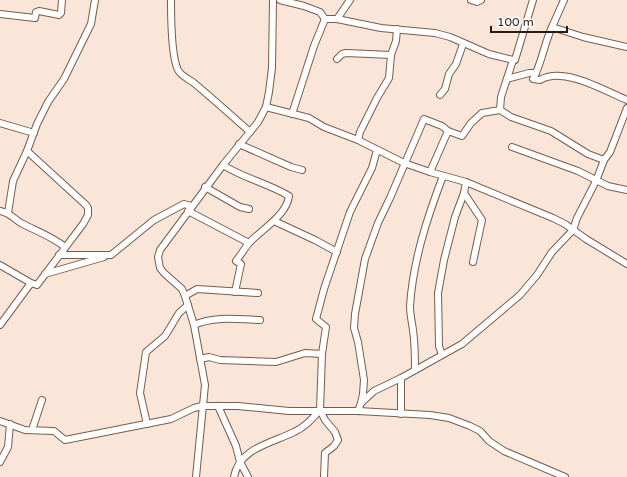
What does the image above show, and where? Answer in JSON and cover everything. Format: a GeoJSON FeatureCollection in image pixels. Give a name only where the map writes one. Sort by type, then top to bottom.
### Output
{"type":"FeatureCollection","features":[{"type":"Feature","properties":{"kind":"street"},"geometry":{"type":"LineString","coordinates":[[0,14],[35,18],[36,12],[39,11],[59,15],[61,13],[62,0]]}},
{"type":"Feature","properties":{"kind":"street"},"geometry":{"type":"LineString","coordinates":[[8,212],[13,181],[48,102],[64,79],[91,24],[95,0]]}},
{"type":"Feature","properties":{"kind":"street"},"geometry":{"type":"LineString","coordinates":[[171,0],[174,53],[175,63],[178,70],[250,132]]}},
{"type":"Feature","properties":{"kind":"street"},"geometry":{"type":"LineString","coordinates":[[196,477],[205,388],[200,359],[194,325],[185,296],[179,286],[164,273],[158,262],[158,257],[160,250],[190,208],[222,165],[258,122],[266,107],[272,68],[273,0]]}},
{"type":"Feature","properties":{"kind":"street"},"geometry":{"type":"LineString","coordinates":[[280,0],[320,12],[325,19],[381,28],[435,33],[450,37],[463,44],[489,54],[513,60]]}},
{"type":"Feature","properties":{"kind":"street"},"geometry":{"type":"LineString","coordinates":[[337,20],[350,0]]}},
{"type":"Feature","properties":{"kind":"street"},"geometry":{"type":"LineString","coordinates":[[471,0],[477,2],[481,0]]}},
{"type":"Feature","properties":{"kind":"street"},"geometry":{"type":"LineString","coordinates":[[500,110],[500,97],[513,60],[515,60],[533,0]]}},
{"type":"Feature","properties":{"kind":"street"},"geometry":{"type":"LineString","coordinates":[[547,76],[540,80],[533,79],[538,71],[546,40],[564,0]]}},
{"type":"Feature","properties":{"kind":"street"},"geometry":{"type":"LineString","coordinates":[[292,114],[314,46],[325,19]]}},
{"type":"Feature","properties":{"kind":"street"},"geometry":{"type":"LineString","coordinates":[[552,27],[583,37],[627,47]]}},
{"type":"Feature","properties":{"kind":"street"},"geometry":{"type":"LineString","coordinates":[[358,140],[360,132],[377,98],[388,82],[391,55],[396,42],[397,29]]}},
{"type":"Feature","properties":{"kind":"street"},"geometry":{"type":"LineString","coordinates":[[440,95],[445,89],[463,44]]}},
{"type":"Feature","properties":{"kind":"street"},"geometry":{"type":"LineString","coordinates":[[337,59],[342,54],[346,53],[391,55]]}},
{"type":"Feature","properties":{"kind":"street"},"geometry":{"type":"LineString","coordinates":[[507,79],[538,71],[547,76],[570,78],[592,84],[627,100]]}},
{"type":"Feature","properties":{"kind":"street"},"geometry":{"type":"LineString","coordinates":[[266,107],[309,118],[324,127],[358,140],[404,163],[466,182],[553,218],[565,224],[627,264]]}},
{"type":"Feature","properties":{"kind":"street"},"geometry":{"type":"LineString","coordinates":[[358,411],[363,394],[364,380],[358,342],[354,328],[355,314],[365,259],[373,236],[424,119],[462,136],[471,123],[482,113],[500,110],[511,116],[551,131],[588,154],[604,160]]}},
{"type":"Feature","properties":{"kind":"street"},"geometry":{"type":"LineString","coordinates":[[361,403],[374,391],[401,378],[462,344],[520,295],[538,275],[552,252],[573,230],[604,160],[610,152],[627,110]]}},
{"type":"Feature","properties":{"kind":"street"},"geometry":{"type":"LineString","coordinates":[[0,123],[34,133]]}},
{"type":"Feature","properties":{"kind":"street"},"geometry":{"type":"LineString","coordinates":[[430,172],[448,131]]}},
{"type":"Feature","properties":{"kind":"street"},"geometry":{"type":"LineString","coordinates":[[239,144],[290,167],[302,170]]}},
{"type":"Feature","properties":{"kind":"street"},"geometry":{"type":"LineString","coordinates":[[512,147],[578,171],[608,186],[627,190]]}},
{"type":"Feature","properties":{"kind":"street"},"geometry":{"type":"LineString","coordinates":[[324,477],[325,453],[336,444],[338,440],[335,432],[325,420],[320,410],[322,354],[326,328],[316,319],[324,289],[350,212],[372,168],[377,150]]}},
{"type":"Feature","properties":{"kind":"street"},"geometry":{"type":"LineString","coordinates":[[0,265],[37,285],[83,224],[88,215],[88,208],[27,151]]}},
{"type":"Feature","properties":{"kind":"street"},"geometry":{"type":"LineString","coordinates":[[222,165],[236,173],[270,186],[289,196],[288,201],[274,221],[249,243],[236,261],[241,264],[235,292]]}},
{"type":"Feature","properties":{"kind":"street"},"geometry":{"type":"LineString","coordinates":[[415,370],[414,342],[410,314],[413,276],[432,204],[443,176]]}},
{"type":"Feature","properties":{"kind":"street"},"geometry":{"type":"LineString","coordinates":[[442,355],[439,346],[438,293],[444,260],[466,182]]}},
{"type":"Feature","properties":{"kind":"street"},"geometry":{"type":"LineString","coordinates":[[206,187],[240,207],[249,209]]}},
{"type":"Feature","properties":{"kind":"street"},"geometry":{"type":"LineString","coordinates":[[464,193],[482,220],[473,262]]}},
{"type":"Feature","properties":{"kind":"street"},"geometry":{"type":"LineString","coordinates":[[44,274],[111,255],[154,220],[184,204],[249,243]]}},
{"type":"Feature","properties":{"kind":"street"},"geometry":{"type":"LineString","coordinates":[[0,211],[8,212],[20,222],[51,237],[65,247]]}},
{"type":"Feature","properties":{"kind":"street"},"geometry":{"type":"LineString","coordinates":[[274,221],[337,252]]}},
{"type":"Feature","properties":{"kind":"street"},"geometry":{"type":"LineString","coordinates":[[59,254],[111,255]]}},
{"type":"Feature","properties":{"kind":"street"},"geometry":{"type":"LineString","coordinates":[[0,325],[31,283]]}},
{"type":"Feature","properties":{"kind":"street"},"geometry":{"type":"LineString","coordinates":[[185,296],[197,289],[258,293]]}},
{"type":"Feature","properties":{"kind":"street"},"geometry":{"type":"LineString","coordinates":[[147,424],[140,393],[146,352],[165,336],[179,313],[188,305]]}},
{"type":"Feature","properties":{"kind":"street"},"geometry":{"type":"LineString","coordinates":[[194,325],[200,322],[226,319],[260,320]]}},
{"type":"Feature","properties":{"kind":"street"},"geometry":{"type":"LineString","coordinates":[[200,359],[209,357],[220,360],[276,362],[305,353],[322,354]]}},
{"type":"Feature","properties":{"kind":"street"},"geometry":{"type":"LineString","coordinates":[[401,378],[401,414]]}},
{"type":"Feature","properties":{"kind":"street"},"geometry":{"type":"LineString","coordinates":[[32,430],[42,400]]}},
{"type":"Feature","properties":{"kind":"street"},"geometry":{"type":"LineString","coordinates":[[0,421],[24,430],[43,432],[54,431],[65,440],[147,424],[171,418],[202,406],[238,406],[289,411],[358,411],[430,415],[449,418],[470,426],[504,451],[565,477]]}},
{"type":"Feature","properties":{"kind":"street"},"geometry":{"type":"LineString","coordinates":[[218,406],[236,446],[240,462],[248,477]]}},
{"type":"Feature","properties":{"kind":"street"},"geometry":{"type":"LineString","coordinates":[[234,477],[240,462],[245,456],[264,444],[293,433],[306,425],[320,410]]}},
{"type":"Feature","properties":{"kind":"street"},"geometry":{"type":"LineString","coordinates":[[0,462],[8,446],[10,424]]}}]}
